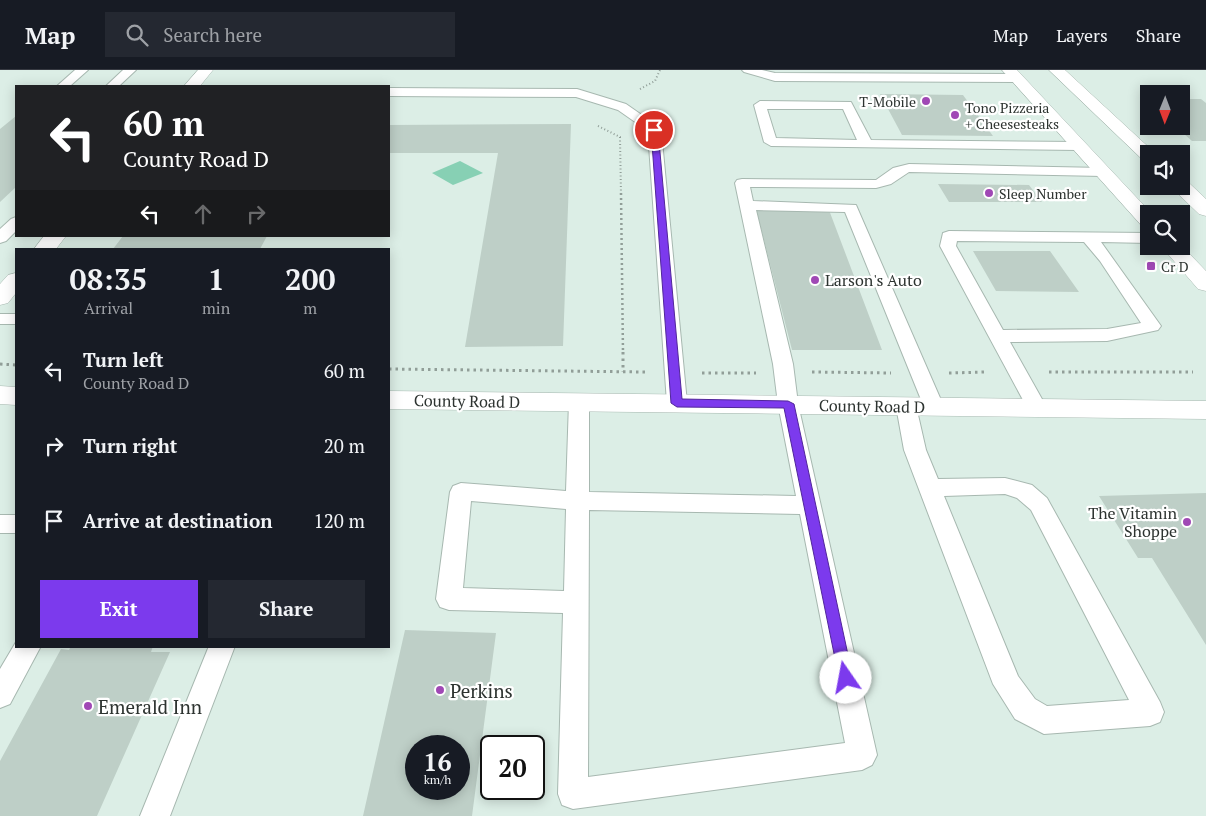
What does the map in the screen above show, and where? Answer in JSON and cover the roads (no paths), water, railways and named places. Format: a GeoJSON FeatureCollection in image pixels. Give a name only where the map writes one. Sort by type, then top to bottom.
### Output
{"type":"FeatureCollection","features":[{"type":"Feature","properties":{"kind":"street"},"geometry":{"type":"LineString","coordinates":[[193,85],[206,70]]}},
{"type":"Feature","properties":{"kind":"street"},"geometry":{"type":"LineString","coordinates":[[1056,70],[1140,148]]}},
{"type":"Feature","properties":{"kind":"street"},"geometry":{"type":"LineString","coordinates":[[1012,74],[1140,212]]}},
{"type":"Feature","properties":{"kind":"street"},"geometry":{"type":"LineString","coordinates":[[1190,195],[1206,210]]}},
{"type":"Feature","properties":{"kind":"street"},"geometry":{"type":"LineString","coordinates":[[45,248],[55,237]]}},
{"type":"Feature","properties":{"kind":"street"},"geometry":{"type":"LineString","coordinates":[[1180,255],[1206,284]]}},
{"type":"Feature","properties":{"kind":"street"},"geometry":{"type":"LineString","coordinates":[[0,395],[15,396]]}},
{"type":"Feature","properties":{"kind":"street","name":"County Road D"},"geometry":{"type":"LineString","coordinates":[[390,400],[1206,410]]}},
{"type":"Feature","properties":{"kind":"lane"},"geometry":{"type":"LineString","coordinates":[[63,85],[82,70]]}},
{"type":"Feature","properties":{"kind":"lane"},"geometry":{"type":"LineString","coordinates":[[113,85],[130,70]]}},
{"type":"Feature","properties":{"kind":"lane"},"geometry":{"type":"LineString","coordinates":[[750,71],[775,77],[1012,74]]}},
{"type":"Feature","properties":{"kind":"lane"},"geometry":{"type":"LineString","coordinates":[[750,71],[772,142],[1079,146]]}},
{"type":"Feature","properties":{"kind":"lane"},"geometry":{"type":"LineString","coordinates":[[390,92],[576,93],[622,108],[654,130],[677,403]]}},
{"type":"Feature","properties":{"kind":"lane"},"geometry":{"type":"LineString","coordinates":[[758,96],[847,105],[866,144]]}},
{"type":"Feature","properties":{"kind":"lane"},"geometry":{"type":"LineString","coordinates":[[579,402],[573,794],[862,755],[788,404],[783,364],[742,183],[882,183],[888,181],[896,171],[909,168],[1103,172]]}},
{"type":"Feature","properties":{"kind":"lane"},"geometry":{"type":"LineString","coordinates":[[842,183],[934,407]]}},
{"type":"Feature","properties":{"kind":"lane"},"geometry":{"type":"LineString","coordinates":[[746,205],[851,208]]}},
{"type":"Feature","properties":{"kind":"lane"},"geometry":{"type":"LineString","coordinates":[[0,238],[15,223]]}},
{"type":"Feature","properties":{"kind":"lane"},"geometry":{"type":"LineString","coordinates":[[1037,408],[948,246],[949,236],[1140,238]]}},
{"type":"Feature","properties":{"kind":"lane"},"geometry":{"type":"LineString","coordinates":[[997,336],[1107,335],[1152,326],[1106,258],[1089,238]]}},
{"type":"Feature","properties":{"kind":"lane"},"geometry":{"type":"LineString","coordinates":[[0,319],[15,319]]}},
{"type":"Feature","properties":{"kind":"lane"},"geometry":{"type":"LineString","coordinates":[[906,406],[915,450],[1007,684],[1025,709],[1044,720],[1150,712],[1039,504],[1024,491],[1005,486],[930,488]]}},
{"type":"Feature","properties":{"kind":"lane"},"geometry":{"type":"LineString","coordinates":[[576,602],[449,599],[461,492],[578,501],[810,505]]}},
{"type":"Feature","properties":{"kind":"lane"},"geometry":{"type":"LineString","coordinates":[[0,524],[15,524]]}},
{"type":"Feature","properties":{"kind":"lane"},"geometry":{"type":"LineString","coordinates":[[0,695],[27,648]]}},
{"type":"Feature","properties":{"kind":"lane"},"geometry":{"type":"LineString","coordinates":[[155,816],[221,648]]}},
{"type":"Feature","properties":{"kind":"place","name":"T-Mobile"},"geometry":{"type":"Point","coordinates":[926,101]}},
{"type":"Feature","properties":{"kind":"place","name":"Tono Pizzeria + Cheesesteaks"},"geometry":{"type":"Point","coordinates":[955,115]}},
{"type":"Feature","properties":{"kind":"place","name":"Sleep Number"},"geometry":{"type":"Point","coordinates":[989,193]}},
{"type":"Feature","properties":{"kind":"place","name":"Cr D"},"geometry":{"type":"Point","coordinates":[1151,266]}},
{"type":"Feature","properties":{"kind":"place","name":"Larson's Auto"},"geometry":{"type":"Point","coordinates":[815,280]}},
{"type":"Feature","properties":{"kind":"place","name":"The Vitamin Shoppe"},"geometry":{"type":"Point","coordinates":[1187,522]}},
{"type":"Feature","properties":{"kind":"place","name":"Perkins"},"geometry":{"type":"Point","coordinates":[440,690]}},
{"type":"Feature","properties":{"kind":"place","name":"Emerald Inn"},"geometry":{"type":"Point","coordinates":[88,706]}}]}
